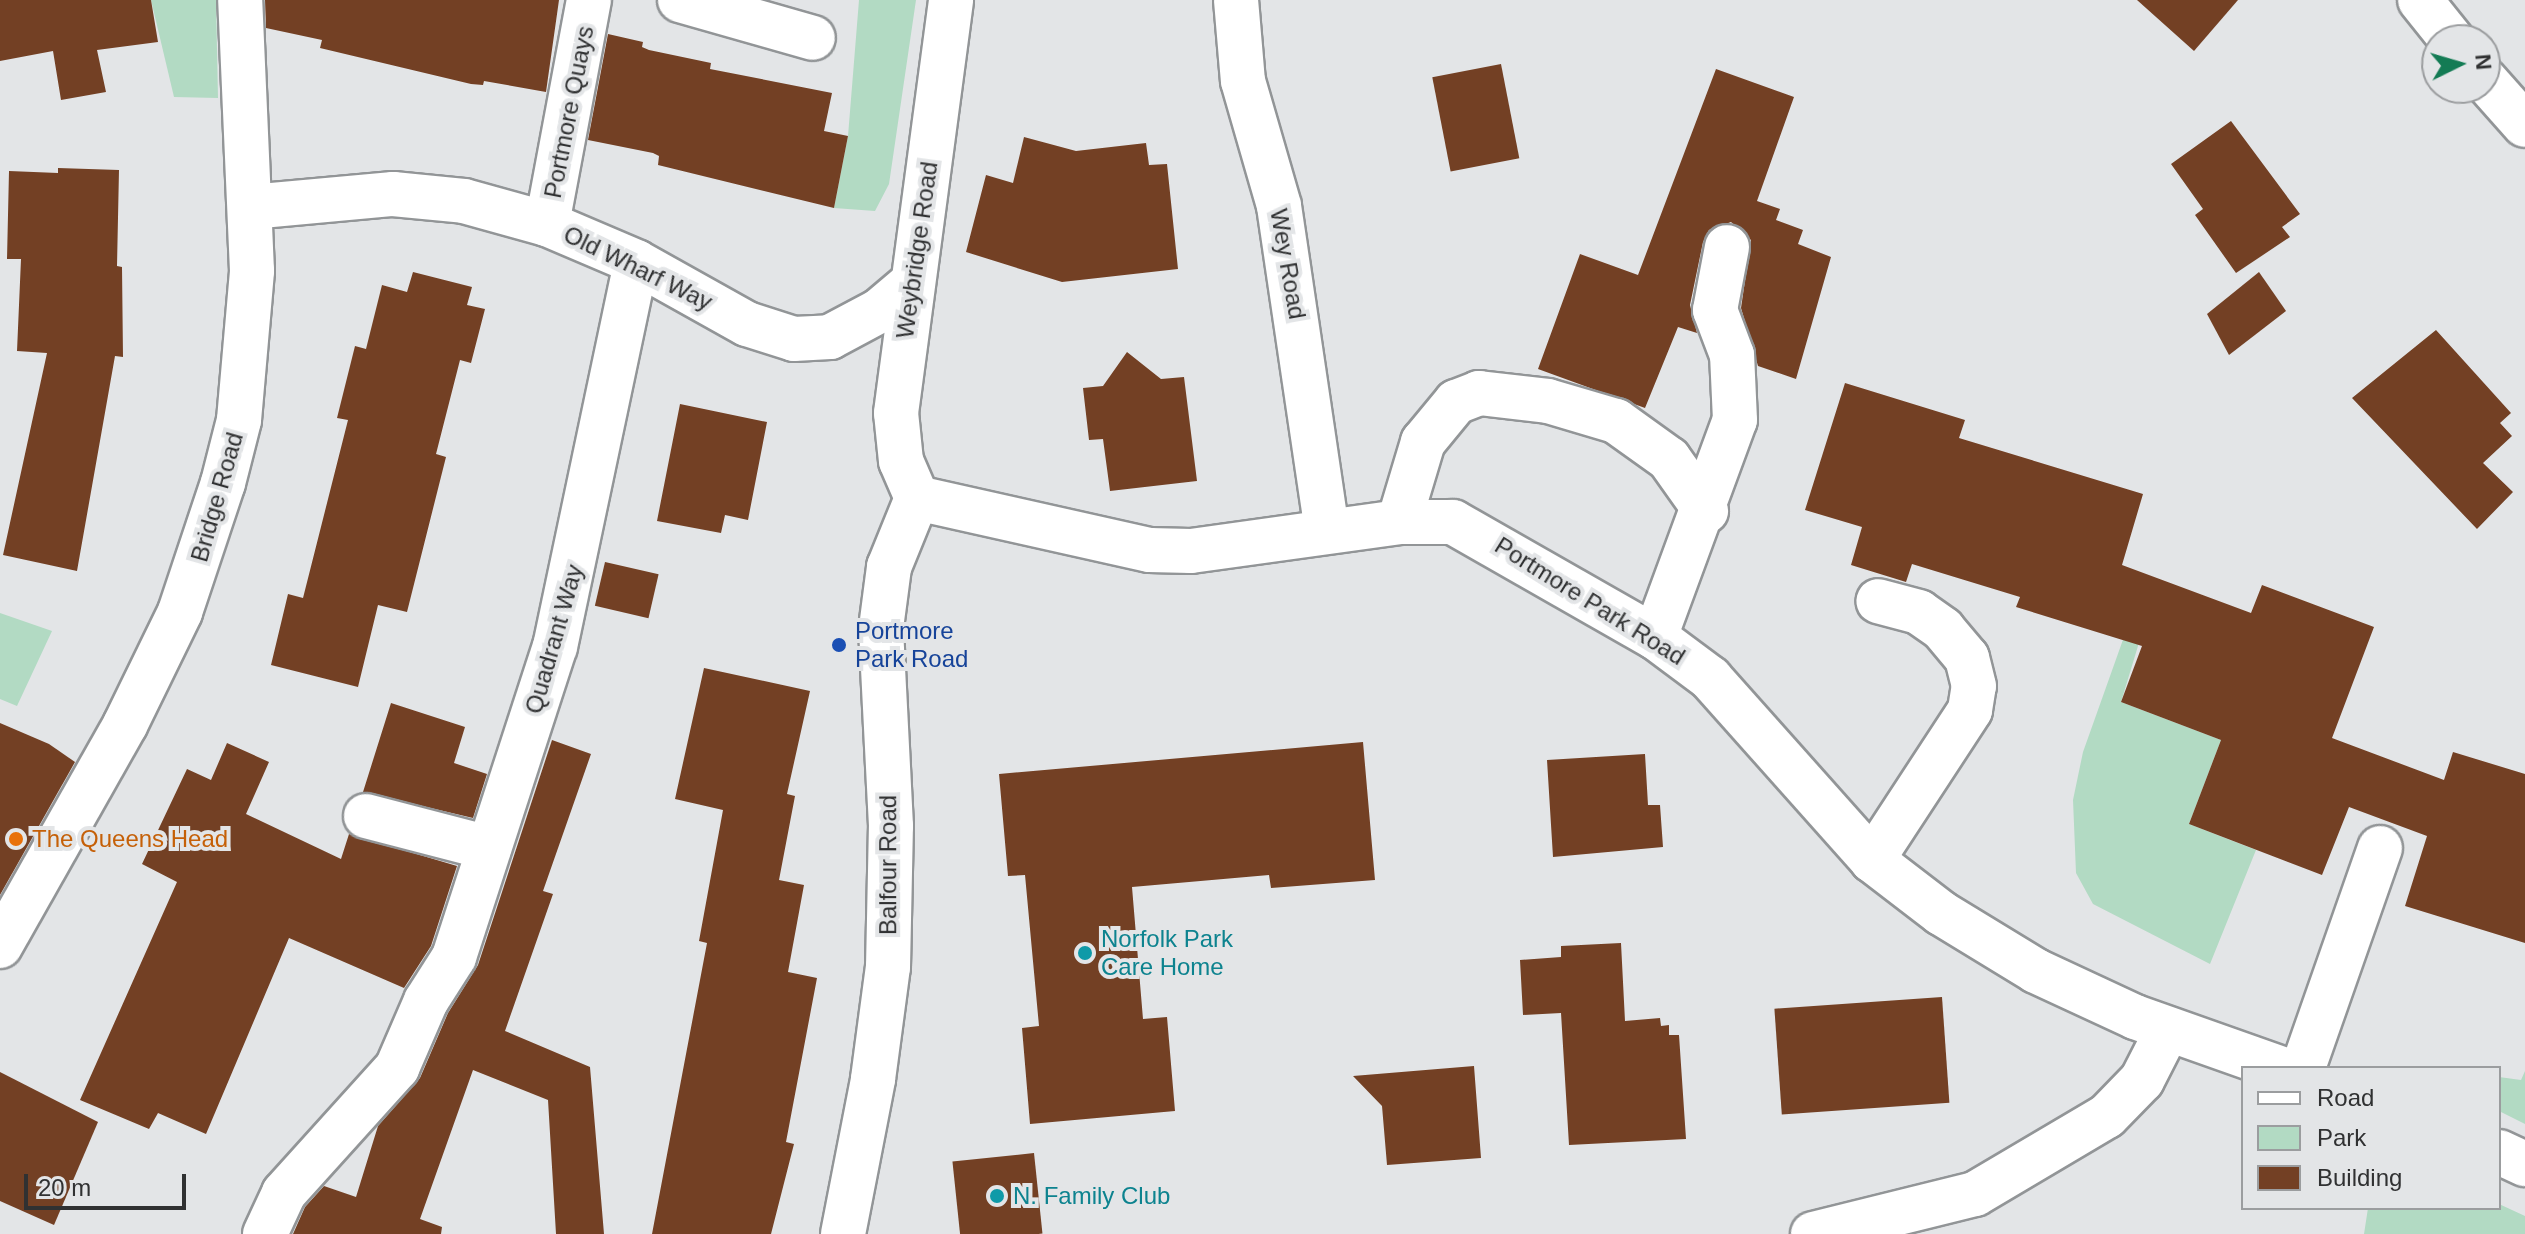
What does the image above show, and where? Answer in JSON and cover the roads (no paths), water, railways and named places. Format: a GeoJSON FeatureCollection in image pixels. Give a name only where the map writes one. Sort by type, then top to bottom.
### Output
{"type":"FeatureCollection","features":[{"type":"Feature","properties":{"kind":"street","name":"Bridge Road"},"geometry":{"type":"LineString","coordinates":[[0,946],[125,725],[201,556],[239,420],[249,328],[250,207],[240,0]]}},
{"type":"Feature","properties":{"kind":"street","name":"Portmore Quays"},"geometry":{"type":"LineString","coordinates":[[547,224],[589,0]]}},
{"type":"Feature","properties":{"kind":"street"},"geometry":{"type":"LineString","coordinates":[[680,0],[813,38]]}},
{"type":"Feature","properties":{"kind":"street","name":"Weybridge Road"},"geometry":{"type":"LineString","coordinates":[[917,498],[901,461],[896,413],[951,0]]}},
{"type":"Feature","properties":{"kind":"street","name":"Wey Road"},"geometry":{"type":"LineString","coordinates":[[1236,0],[1243,81],[1279,206],[1327,530]]}},
{"type":"Feature","properties":{"kind":"street"},"geometry":{"type":"LineString","coordinates":[[2420,0],[2439,24]]}},
{"type":"Feature","properties":{"kind":"street"},"geometry":{"type":"LineString","coordinates":[[2501,98],[2525,125]]}},
{"type":"Feature","properties":{"kind":"street","name":"Old Wharf Way"},"geometry":{"type":"LineString","coordinates":[[250,207],[348,196],[427,196],[547,224],[636,262],[747,324],[794,339],[830,337],[879,311],[912,283]]}},
{"type":"Feature","properties":{"kind":"street"},"geometry":{"type":"LineString","coordinates":[[1655,637],[1706,511],[1735,420],[1732,355],[1715,310],[1727,247]]}},
{"type":"Feature","properties":{"kind":"street","name":"Quadrant Way"},"geometry":{"type":"LineString","coordinates":[[265,1234],[284,1193],[397,1068],[426,1001],[454,957],[565,606],[636,262]]}},
{"type":"Feature","properties":{"kind":"street"},"geometry":{"type":"LineString","coordinates":[[1399,522],[1423,442],[1456,402],[1479,393],[1535,398],[1616,421],[1669,459],[1706,511]]}},
{"type":"Feature","properties":{"kind":"street","name":"Portmore Park Road"},"geometry":{"type":"LineString","coordinates":[[917,498],[1149,550],[1223,548],[1327,530],[1399,522],[1453,522],[1481,534],[1655,637],[1710,678],[1872,860],[1941,913],[2036,971],[2168,1029],[2273,1066]]}},
{"type":"Feature","properties":{"kind":"street","name":"Balfour Road"},"geometry":{"type":"LineString","coordinates":[[843,1234],[873,1079],[888,967],[891,826],[881,628],[889,567],[917,498]]}},
{"type":"Feature","properties":{"kind":"street"},"geometry":{"type":"LineString","coordinates":[[1872,860],[1970,710],[1974,686],[1967,658],[1943,629],[1919,612],[1878,601]]}},
{"type":"Feature","properties":{"kind":"street"},"geometry":{"type":"LineString","coordinates":[[366,816],[489,848]]}},
{"type":"Feature","properties":{"kind":"street"},"geometry":{"type":"LineString","coordinates":[[2304,1066],[2380,848]]}},
{"type":"Feature","properties":{"kind":"street"},"geometry":{"type":"LineString","coordinates":[[1813,1234],[1975,1194],[2107,1116],[2142,1080],[2168,1029]]}},
{"type":"Feature","properties":{"kind":"street"},"geometry":{"type":"LineString","coordinates":[[2501,1153],[2525,1164]]}},
{"type":"Feature","properties":{"kind":"place","name":"Portmore Park Road"},"geometry":{"type":"Point","coordinates":[839,645]}},
{"type":"Feature","properties":{"kind":"place","name":"The Queens Head"},"geometry":{"type":"Point","coordinates":[16,839]}},
{"type":"Feature","properties":{"kind":"place","name":"Norfolk Park Care Home"},"geometry":{"type":"Point","coordinates":[1085,953]}},
{"type":"Feature","properties":{"kind":"place","name":"N. Family Club"},"geometry":{"type":"Point","coordinates":[997,1196]}}]}
